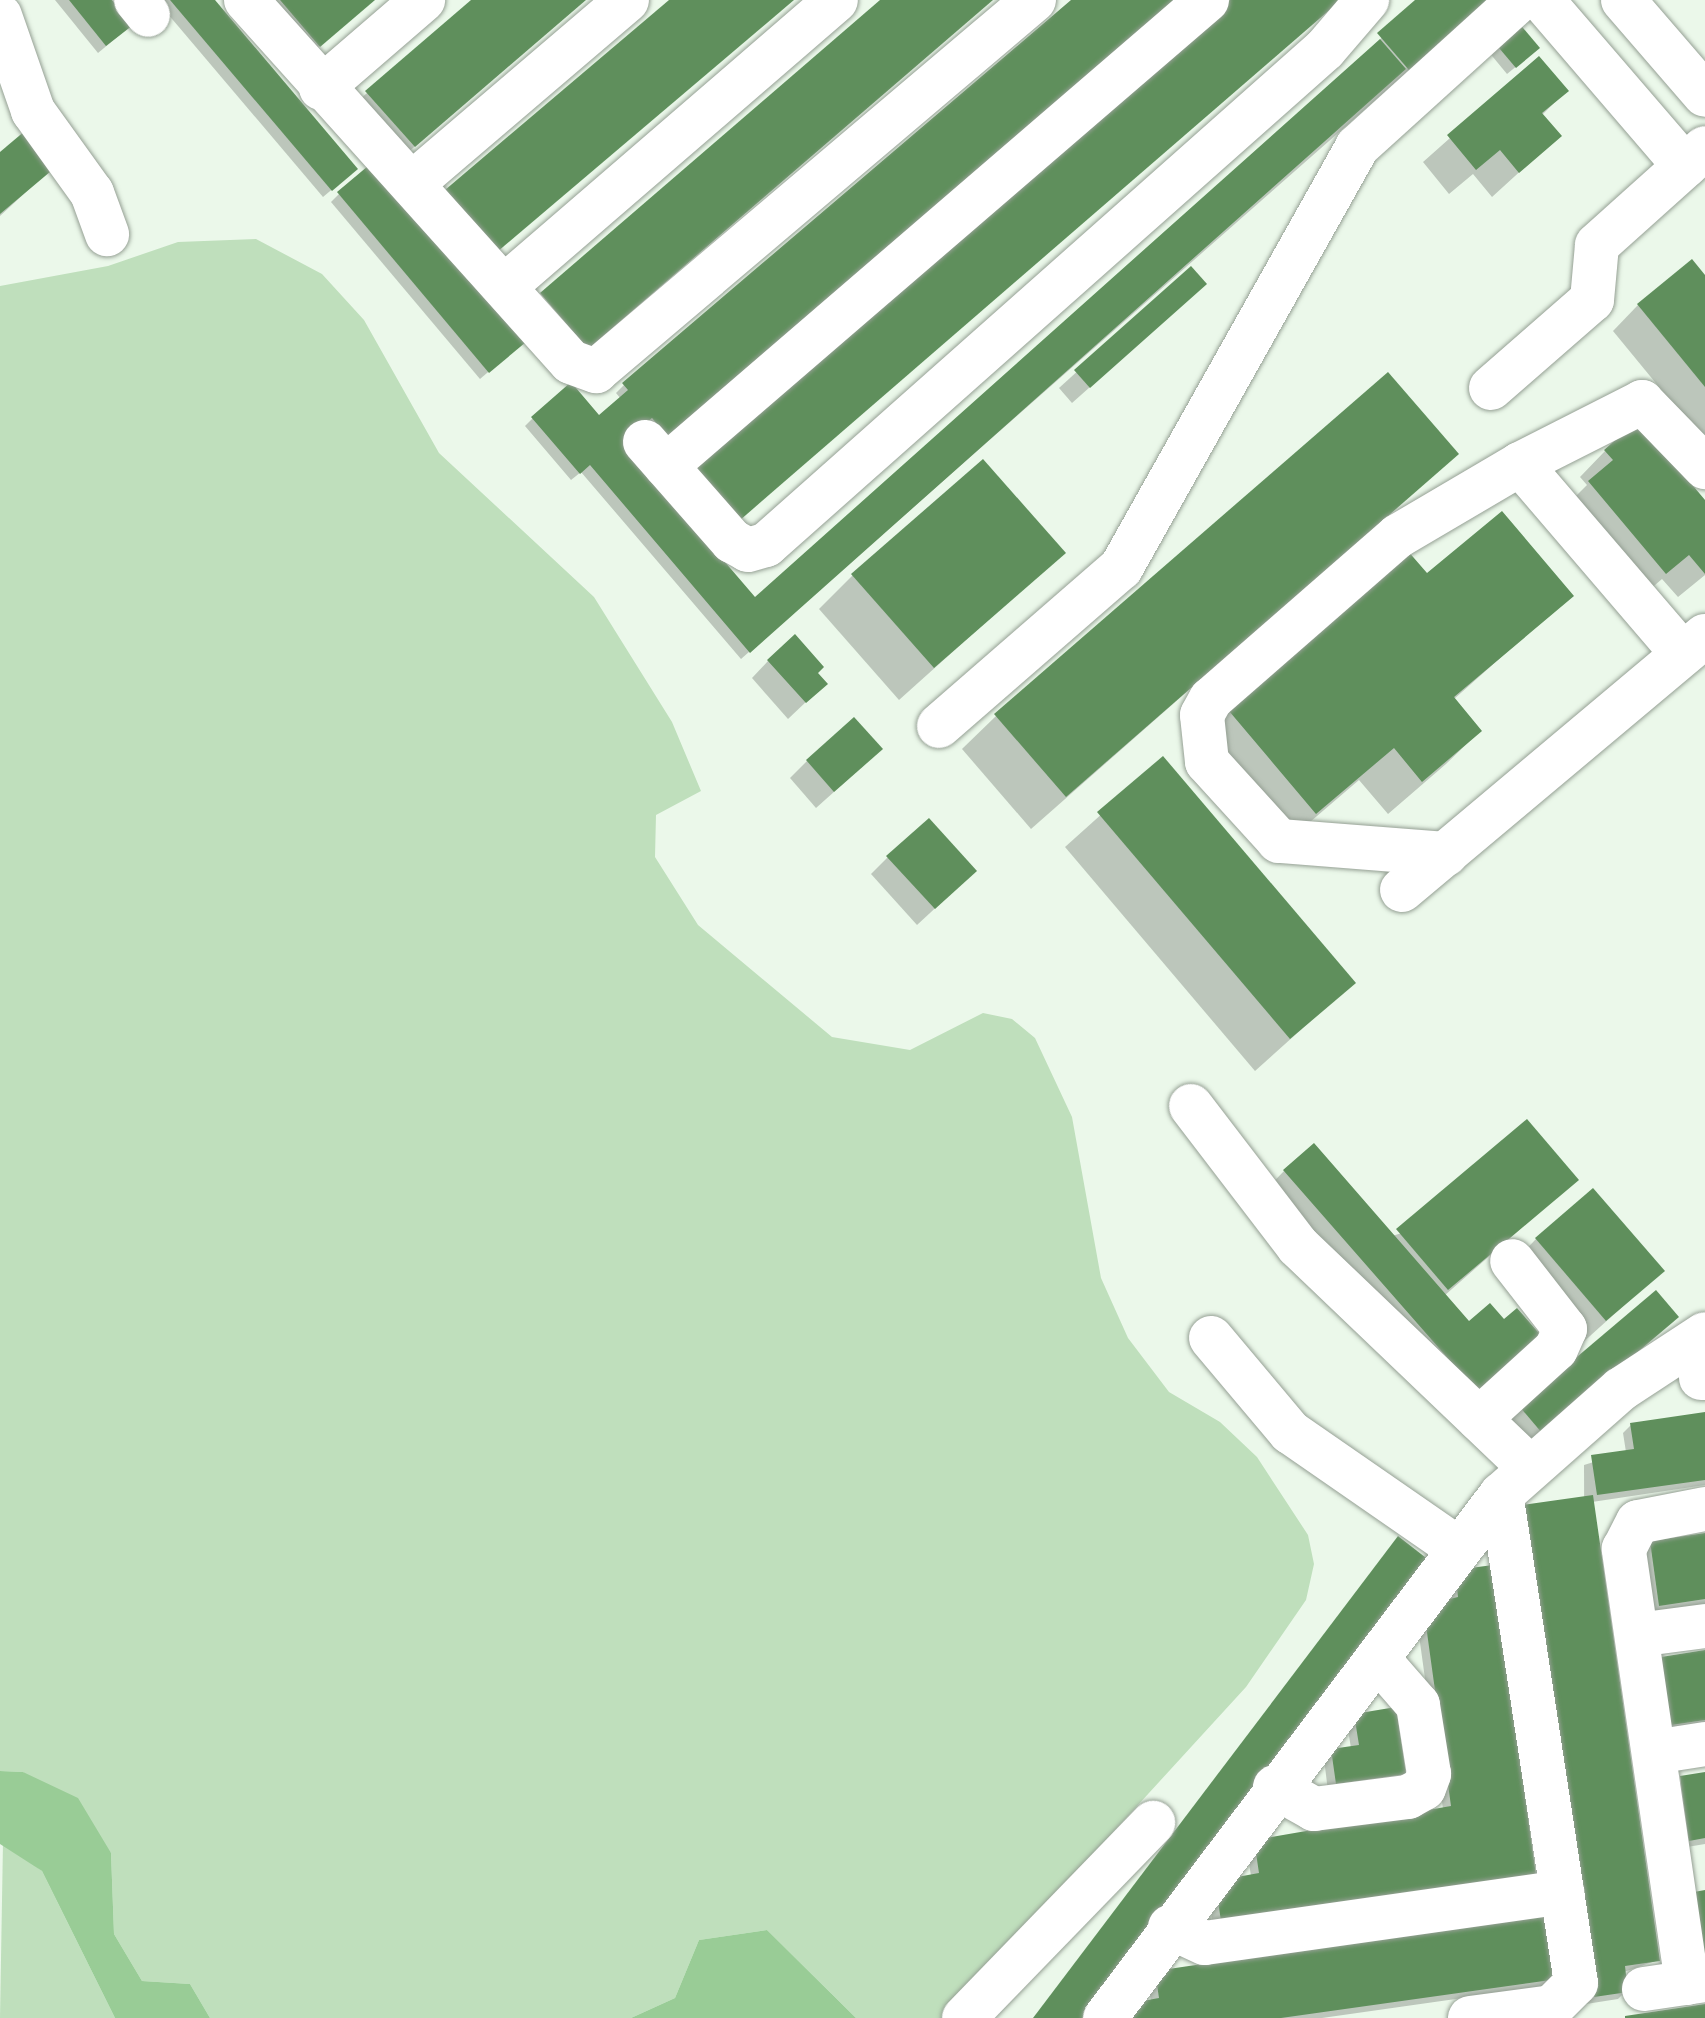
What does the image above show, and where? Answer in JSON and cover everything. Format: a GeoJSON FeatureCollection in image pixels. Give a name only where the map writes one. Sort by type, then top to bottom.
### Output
{"type":"FeatureCollection","features":[{"type":"Feature","properties":{"kind":"lane"},"geometry":{"type":"LineString","coordinates":[[246,0],[321,88],[414,182],[571,362],[596,371],[1034,0]]}},
{"type":"Feature","properties":{"kind":"lane"},"geometry":{"type":"LineString","coordinates":[[321,88],[423,0]]}},
{"type":"Feature","properties":{"kind":"lane"},"geometry":{"type":"LineString","coordinates":[[414,182],[627,0]]}},
{"type":"Feature","properties":{"kind":"lane"},"geometry":{"type":"LineString","coordinates":[[505,286],[836,0]]}},
{"type":"Feature","properties":{"kind":"lane"},"geometry":{"type":"LineString","coordinates":[[1207,0],[655,454],[732,541],[748,550],[766,545],[1325,49],[1367,0]]}},
{"type":"Feature","properties":{"kind":"lane"},"geometry":{"type":"LineString","coordinates":[[939,726],[1121,568],[1357,147],[1519,0]]}},
{"type":"Feature","properties":{"kind":"lane"},"geometry":{"type":"LineString","coordinates":[[1491,388],[1592,300],[1597,245],[1695,157],[1542,0]]}},
{"type":"Feature","properties":{"kind":"lane"},"geometry":{"type":"LineString","coordinates":[[1623,0],[1705,95]]}},
{"type":"Feature","properties":{"kind":"lane"},"geometry":{"type":"LineString","coordinates":[[2,28],[33,111],[92,193],[107,234]]}},
{"type":"Feature","properties":{"kind":"lane"},"geometry":{"type":"LineString","coordinates":[[1446,854],[1279,841],[1218,781],[1201,741],[1202,715],[1211,699],[1398,536],[1520,464],[1642,402],[1705,467]]}},
{"type":"Feature","properties":{"kind":"lane"},"geometry":{"type":"LineString","coordinates":[[1402,890],[1694,645],[1520,464]]}},
{"type":"Feature","properties":{"kind":"lane"},"geometry":{"type":"LineString","coordinates":[[1191,1106],[1298,1246],[1479,1419],[1516,1481],[1573,1994],[1552,2007],[1470,2018]]}},
{"type":"Feature","properties":{"kind":"lane"},"geometry":{"type":"LineString","coordinates":[[1479,1419],[1556,1349],[1565,1329],[1512,1261]]}},
{"type":"Feature","properties":{"kind":"lane"},"geometry":{"type":"LineString","coordinates":[[1105,2018],[1275,1787],[1459,1549],[1516,1481],[1621,1389],[1705,1334]]}},
{"type":"Feature","properties":{"kind":"lane"},"geometry":{"type":"LineString","coordinates":[[1211,1338],[1290,1432],[1459,1549]]}},
{"type":"Feature","properties":{"kind":"lane"},"geometry":{"type":"LineString","coordinates":[[1644,1989],[1696,1982],[1688,1867],[1654,1752],[1624,1549],[1630,1533],[1652,1517],[1705,1509]]}},
{"type":"Feature","properties":{"kind":"lane"},"geometry":{"type":"LineString","coordinates":[[1637,1635],[1705,1626]]}},
{"type":"Feature","properties":{"kind":"lane"},"geometry":{"type":"LineString","coordinates":[[1275,1787],[1314,1809],[1408,1797],[1424,1788],[1429,1774],[1418,1705],[1377,1658]]}},
{"type":"Feature","properties":{"kind":"lane"},"geometry":{"type":"LineString","coordinates":[[1654,1752],[1705,1744]]}},
{"type":"Feature","properties":{"kind":"lane"},"geometry":{"type":"LineString","coordinates":[[964,2018],[1153,1823]]}},
{"type":"Feature","properties":{"kind":"lane"},"geometry":{"type":"LineString","coordinates":[[1170,1927],[1205,1943],[1562,1892]]}},
{"type":"Feature","properties":{"kind":"shaded area"},"geometry":{"type":"Polygon","coordinates":[[[256,239],[322,274],[364,320],[439,453],[594,597],[672,722],[701,791],[656,815],[655,857],[698,925],[832,1037],[910,1050],[983,1013],[1012,1019],[1035,1038],[1072,1117],[1101,1278],[1128,1338],[1169,1392],[1220,1422],[1257,1457],[1308,1535],[1314,1564],[1306,1600],[1246,1687],[943,2018],[856,2018],[767,1930],[699,1940],[675,1998],[631,2018],[210,2018],[190,1984],[142,1981],[114,1934],[111,1853],[23,1772],[0,1771],[0,286],[108,266],[178,242],[256,239]]]}},
{"type":"Feature","properties":{"kind":"shaded area"},"geometry":{"type":"Polygon","coordinates":[[[0,1771],[23,1772],[78,1798],[111,1853],[114,1934],[142,1981],[190,1984],[210,2018],[115,2018],[42,1871],[0,1844],[0,1771]]]}},
{"type":"Feature","properties":{"kind":"shaded area"},"geometry":{"type":"Polygon","coordinates":[[[3,1842],[42,1871],[115,2018],[0,2018],[3,1842]]]}},
{"type":"Feature","properties":{"kind":"shaded area"},"geometry":{"type":"Polygon","coordinates":[[[767,1930],[856,2018],[631,2018],[675,1998],[699,1940],[767,1930]]]}},
{"type":"Feature","properties":{"kind":"building"},"geometry":{"type":"Polygon","coordinates":[[[69,0],[112,0],[133,25],[106,46],[69,0]]]}},
{"type":"Feature","properties":{"kind":"building"},"geometry":{"type":"Polygon","coordinates":[[[170,0],[215,0],[358,169],[332,191],[170,0]]]}},
{"type":"Feature","properties":{"kind":"building"},"geometry":{"type":"Polygon","coordinates":[[[280,0],[375,0],[320,47],[280,0]]]}},
{"type":"Feature","properties":{"kind":"building"},"geometry":{"type":"Polygon","coordinates":[[[471,0],[586,0],[415,147],[365,91],[471,0]]]}},
{"type":"Feature","properties":{"kind":"building"},"geometry":{"type":"Polygon","coordinates":[[[669,0],[794,0],[497,252],[445,190],[669,0]]]}},
{"type":"Feature","properties":{"kind":"building"},"geometry":{"type":"Polygon","coordinates":[[[880,0],[993,0],[588,349],[540,293],[880,0]]]}},
{"type":"Feature","properties":{"kind":"building"},"geometry":{"type":"Polygon","coordinates":[[[1071,0],[1179,0],[668,437],[652,418],[623,443],[755,597],[1380,39],[1406,69],[750,653],[590,465],[580,474],[531,417],[571,382],[599,415],[628,390],[622,383],[1071,0]]]}},
{"type":"Feature","properties":{"kind":"building"},"geometry":{"type":"Polygon","coordinates":[[[1230,0],[1341,0],[739,521],[691,466],[1230,0]]]}},
{"type":"Feature","properties":{"kind":"building"},"geometry":{"type":"Polygon","coordinates":[[[1415,0],[1489,0],[1409,70],[1377,33],[1415,0]]]}},
{"type":"Feature","properties":{"kind":"building"},"geometry":{"type":"Polygon","coordinates":[[[1518,22],[1540,48],[1516,68],[1494,42],[1518,22]]]}},
{"type":"Feature","properties":{"kind":"building"},"geometry":{"type":"Polygon","coordinates":[[[1539,56],[1569,91],[1542,113],[1562,136],[1519,173],[1500,150],[1476,170],[1447,135],[1539,56]]]}},
{"type":"Feature","properties":{"kind":"building"},"geometry":{"type":"Polygon","coordinates":[[[26,130],[57,166],[0,214],[0,152],[26,130]]]}},
{"type":"Feature","properties":{"kind":"building"},"geometry":{"type":"Polygon","coordinates":[[[374,161],[526,342],[489,373],[337,192],[374,161]]]}},
{"type":"Feature","properties":{"kind":"building"},"geometry":{"type":"Polygon","coordinates":[[[1692,259],[1705,275],[1705,387],[1637,304],[1692,259]]]}},
{"type":"Feature","properties":{"kind":"building"},"geometry":{"type":"Polygon","coordinates":[[[1191,266],[1207,284],[1090,388],[1074,370],[1191,266]]]}},
{"type":"Feature","properties":{"kind":"building"},"geometry":{"type":"Polygon","coordinates":[[[1388,372],[1459,454],[1066,797],[994,714],[1388,372]]]}},
{"type":"Feature","properties":{"kind":"building"},"geometry":{"type":"Polygon","coordinates":[[[1638,420],[1705,500],[1705,574],[1689,555],[1666,574],[1588,481],[1613,460],[1604,450],[1638,420]]]}},
{"type":"Feature","properties":{"kind":"building"},"geometry":{"type":"Polygon","coordinates":[[[983,459],[1066,553],[934,668],[851,574],[983,459]]]}},
{"type":"Feature","properties":{"kind":"building"},"geometry":{"type":"Polygon","coordinates":[[[1502,511],[1574,596],[1454,697],[1482,731],[1422,782],[1394,748],[1316,814],[1224,705],[1407,550],[1427,573],[1502,511]]]}},
{"type":"Feature","properties":{"kind":"building"},"geometry":{"type":"Polygon","coordinates":[[[795,634],[824,667],[818,673],[828,684],[806,703],[767,660],[795,634]]]}},
{"type":"Feature","properties":{"kind":"building"},"geometry":{"type":"Polygon","coordinates":[[[854,717],[883,749],[834,792],[806,760],[854,717]]]}},
{"type":"Feature","properties":{"kind":"building"},"geometry":{"type":"Polygon","coordinates":[[[1163,756],[1356,983],[1290,1039],[1097,812],[1163,756]]]}},
{"type":"Feature","properties":{"kind":"building"},"geometry":{"type":"Polygon","coordinates":[[[929,818],[977,871],[935,909],[886,856],[929,818]]]}},
{"type":"Feature","properties":{"kind":"building"},"geometry":{"type":"Polygon","coordinates":[[[1527,1119],[1579,1180],[1448,1290],[1396,1229],[1527,1119]]]}},
{"type":"Feature","properties":{"kind":"building"},"geometry":{"type":"Polygon","coordinates":[[[1314,1143],[1469,1321],[1490,1303],[1504,1319],[1517,1308],[1544,1339],[1480,1395],[1283,1170],[1314,1143]]]}},
{"type":"Feature","properties":{"kind":"building"},"geometry":{"type":"Polygon","coordinates":[[[1593,1188],[1665,1271],[1606,1321],[1535,1238],[1593,1188]]]}},
{"type":"Feature","properties":{"kind":"building"},"geometry":{"type":"Polygon","coordinates":[[[1656,1290],[1679,1317],[1542,1433],[1519,1406],[1656,1290]]]}},
{"type":"Feature","properties":{"kind":"building"},"geometry":{"type":"Polygon","coordinates":[[[1705,1412],[1705,1480],[1597,1495],[1591,1455],[1634,1449],[1630,1423],[1705,1412]]]}},
{"type":"Feature","properties":{"kind":"building"},"geometry":{"type":"Polygon","coordinates":[[[1593,1495],[1660,1961],[1625,1966],[1628,1992],[1594,1997],[1522,1505],[1593,1495]]]}},
{"type":"Feature","properties":{"kind":"building"},"geometry":{"type":"Polygon","coordinates":[[[1705,1533],[1705,1599],[1659,1606],[1650,1541],[1705,1533]]]}},
{"type":"Feature","properties":{"kind":"building"},"geometry":{"type":"Polygon","coordinates":[[[1398,1536],[1430,1561],[1083,2018],[1033,2018],[1398,1536]]]}},
{"type":"Feature","properties":{"kind":"building"},"geometry":{"type":"Polygon","coordinates":[[[1493,1565],[1536,1875],[1221,1921],[1215,1881],[1259,1873],[1254,1840],[1451,1806],[1425,1618],[1437,1602],[1458,1597],[1455,1570],[1493,1565]]]}},
{"type":"Feature","properties":{"kind":"building"},"geometry":{"type":"Polygon","coordinates":[[[1705,1650],[1705,1720],[1671,1725],[1661,1657],[1705,1650]]]}},
{"type":"Feature","properties":{"kind":"building"},"geometry":{"type":"Polygon","coordinates":[[[1396,1707],[1406,1774],[1336,1784],[1331,1749],[1359,1745],[1354,1714],[1396,1707]]]}},
{"type":"Feature","properties":{"kind":"building"},"geometry":{"type":"Polygon","coordinates":[[[1705,1772],[1705,1838],[1689,1841],[1680,1776],[1705,1772]]]}},
{"type":"Feature","properties":{"kind":"building"},"geometry":{"type":"Polygon","coordinates":[[[1705,1890],[1705,1954],[1703,1954],[1694,1892],[1705,1890]]]}},
{"type":"Feature","properties":{"kind":"building"},"geometry":{"type":"Polygon","coordinates":[[[1549,1913],[1558,1979],[1281,2018],[1128,2018],[1126,2004],[1159,1998],[1155,1971],[1549,1913]]]}},
{"type":"Feature","properties":{"kind":"building"},"geometry":{"type":"Polygon","coordinates":[[[1705,2004],[1705,2018],[1625,2018],[1625,2016],[1705,2004]]]}}]}
